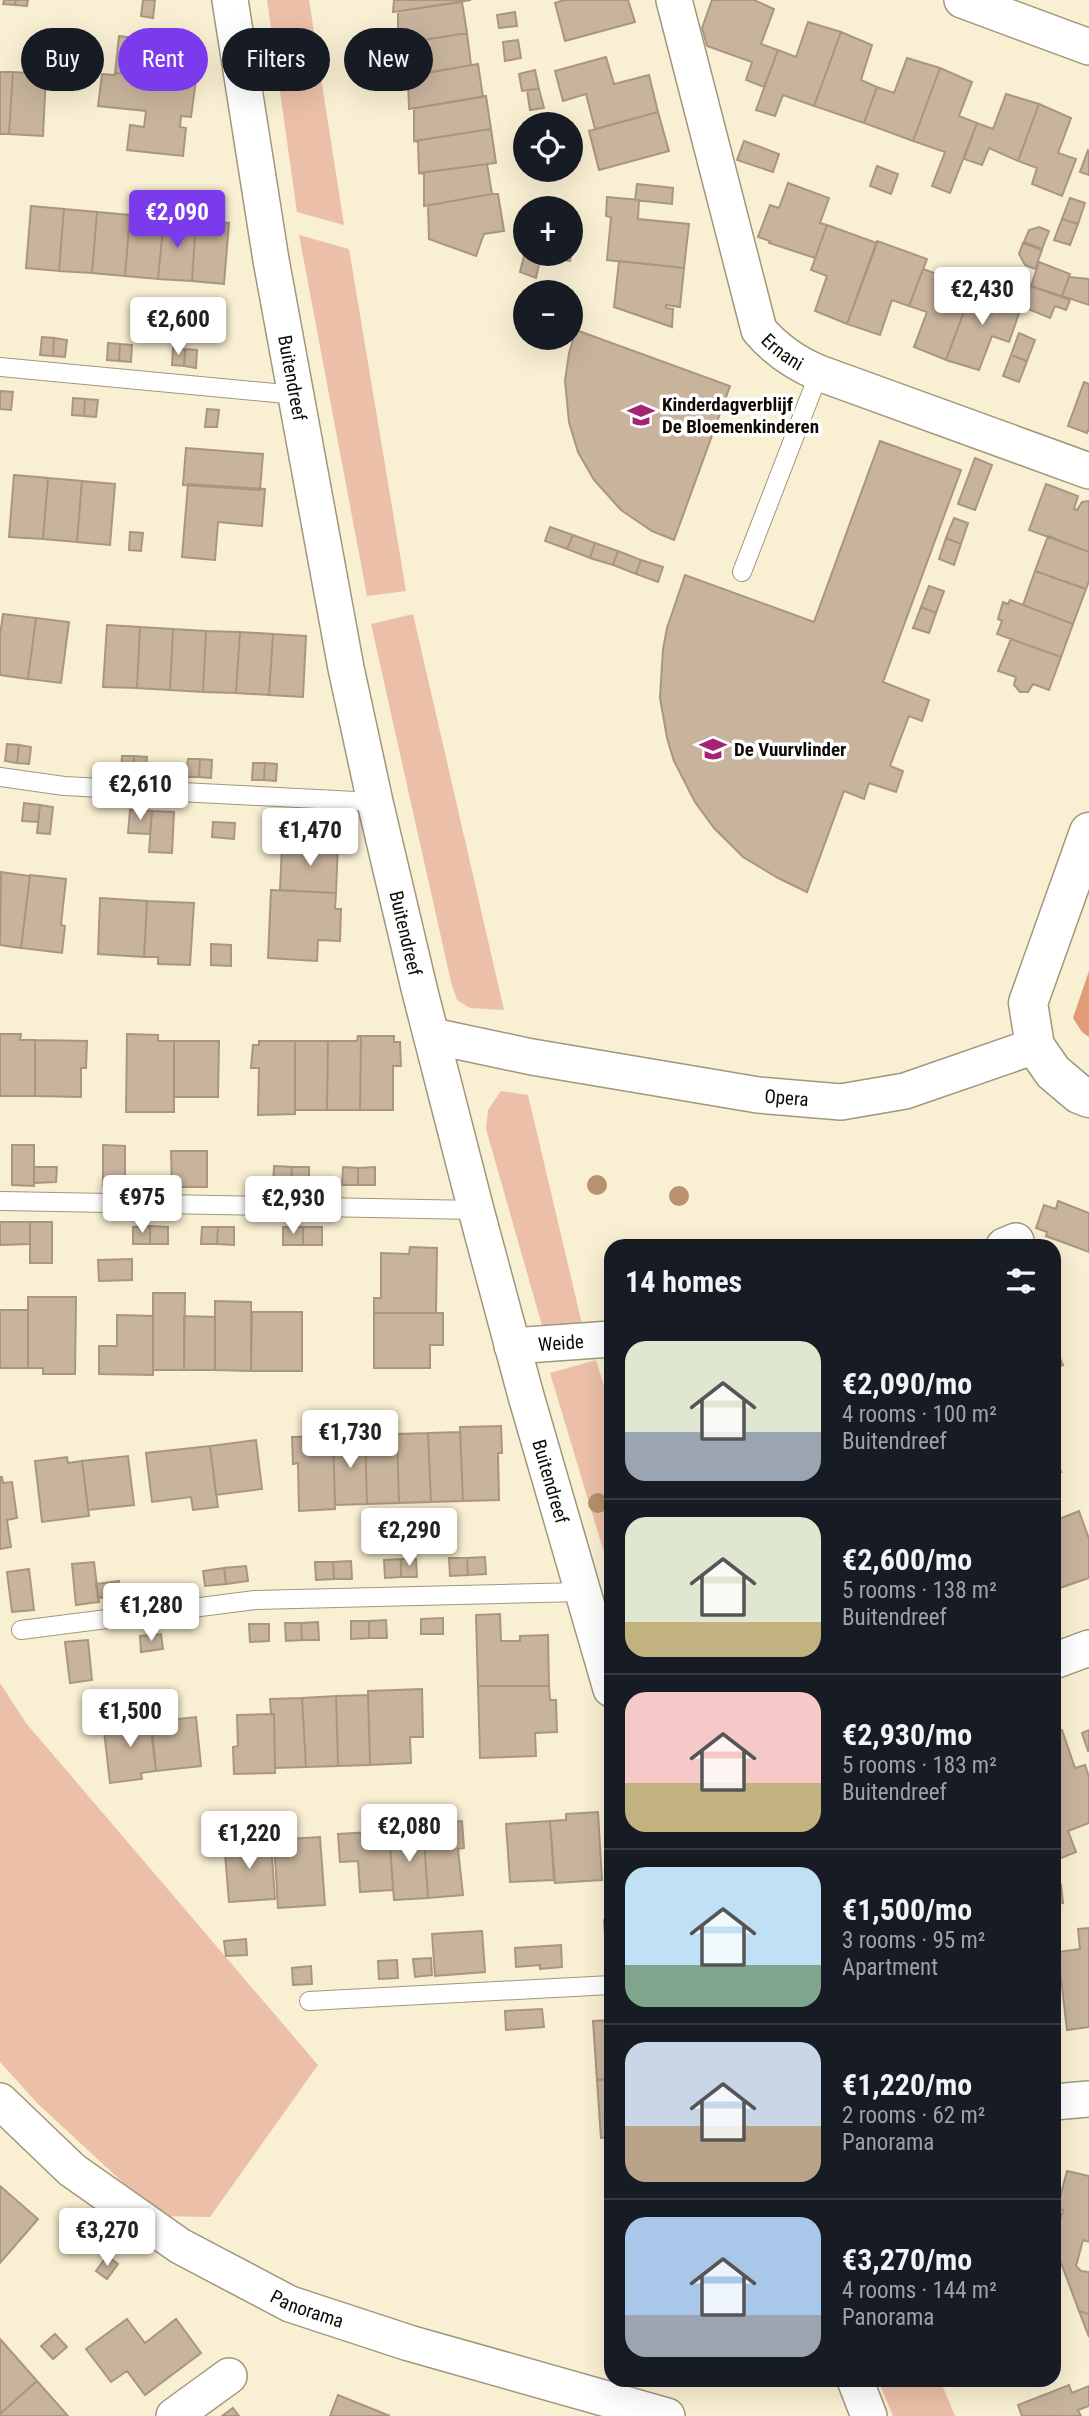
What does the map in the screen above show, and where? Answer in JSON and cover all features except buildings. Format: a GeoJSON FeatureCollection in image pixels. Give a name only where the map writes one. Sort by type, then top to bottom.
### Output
{"type":"FeatureCollection","features":[{"type":"Feature","properties":{"kind":"street","name":"Buitendreef"},"geometry":{"type":"LineString","coordinates":[[230,0],[262,211],[346,668],[376,802],[476,1210],[512,1346],[604,1666]]}},
{"type":"Feature","properties":{"kind":"street","name":"Ernani"},"geometry":{"type":"LineString","coordinates":[[674,0],[759,330],[774,347],[819,373],[1089,471]]}},
{"type":"Feature","properties":{"kind":"street"},"geometry":{"type":"LineString","coordinates":[[962,0],[1089,47]]}},
{"type":"Feature","properties":{"kind":"street"},"geometry":{"type":"LineString","coordinates":[[1089,832],[1028,1003],[1035,1046],[1054,1072],[1079,1094],[1089,1098]]}},
{"type":"Feature","properties":{"kind":"street","name":"Opera"},"geometry":{"type":"LineString","coordinates":[[433,1037],[532,1057],[758,1095],[841,1102],[905,1091],[1035,1046]]}},
{"type":"Feature","properties":{"kind":"street","name":"Weide"},"geometry":{"type":"LineString","coordinates":[[512,1346],[604,1339]]}},
{"type":"Feature","properties":{"kind":"street"},"geometry":{"type":"LineString","coordinates":[[1061,1658],[1089,1648]]}},
{"type":"Feature","properties":{"kind":"street"},"geometry":{"type":"LineString","coordinates":[[1061,2101],[1089,2099]]}},
{"type":"Feature","properties":{"kind":"street","name":"Panorama"},"geometry":{"type":"LineString","coordinates":[[0,2101],[72,2171],[169,2238],[290,2304],[409,2343],[667,2416]]}},
{"type":"Feature","properties":{"kind":"street"},"geometry":{"type":"LineString","coordinates":[[174,2416],[229,2376]]}},
{"type":"Feature","properties":{"kind":"street"},"geometry":{"type":"LineString","coordinates":[[858,2387],[869,2416]]}},
{"type":"Feature","properties":{"kind":"lane"},"geometry":{"type":"LineString","coordinates":[[0,368],[296,395]]}},
{"type":"Feature","properties":{"kind":"lane"},"geometry":{"type":"LineString","coordinates":[[742,572],[819,373]]}},
{"type":"Feature","properties":{"kind":"lane"},"geometry":{"type":"LineString","coordinates":[[0,778],[64,786],[376,802]]}},
{"type":"Feature","properties":{"kind":"lane"},"geometry":{"type":"LineString","coordinates":[[2,1201],[476,1210]]}},
{"type":"Feature","properties":{"kind":"lane"},"geometry":{"type":"LineString","coordinates":[[21,1630],[255,1600],[582,1592]]}},
{"type":"Feature","properties":{"kind":"lane"},"geometry":{"type":"LineString","coordinates":[[309,2001],[604,1985]]}},
{"type":"Feature","properties":{"kind":"shaded area"},"geometry":{"type":"Polygon","coordinates":[[[267,0],[309,0],[313,28],[271,28],[267,0]]]}},
{"type":"Feature","properties":{"kind":"shaded area"},"geometry":{"type":"Polygon","coordinates":[[[280,91],[323,91],[344,225],[297,212],[280,91]]]}},
{"type":"Feature","properties":{"kind":"shaded area"},"geometry":{"type":"Polygon","coordinates":[[[299,235],[349,249],[406,591],[367,596],[299,235]]]}},
{"type":"Feature","properties":{"kind":"shaded area"},"geometry":{"type":"Polygon","coordinates":[[[413,614],[504,1010],[470,1008],[457,1000],[451,982],[371,624],[413,614]]]}},
{"type":"Feature","properties":{"kind":"shaded area"},"geometry":{"type":"Polygon","coordinates":[[[1089,971],[1089,1037],[1082,1032],[1073,1018],[1089,971]]]}},
{"type":"Feature","properties":{"kind":"shaded area"},"geometry":{"type":"Polygon","coordinates":[[[501,1091],[528,1095],[582,1324],[543,1329],[486,1129],[488,1110],[501,1091]]]}},
{"type":"Feature","properties":{"kind":"shaded area"},"geometry":{"type":"Polygon","coordinates":[[[596,1360],[604,1386],[604,1553],[550,1373],[596,1360]]]}},
{"type":"Feature","properties":{"kind":"shaded area"},"geometry":{"type":"Polygon","coordinates":[[[0,1683],[26,1723],[318,2065],[210,2217],[159,2216],[37,2103],[0,2062],[0,1683]]]}},
{"type":"Feature","properties":{"kind":"shaded area"},"geometry":{"type":"Polygon","coordinates":[[[881,2387],[943,2387],[955,2416],[893,2416],[881,2387]]]}},
{"type":"Feature","properties":{"kind":"place","name":"Kinderdagverblijf De Bloemenkinderen"},"geometry":{"type":"Point","coordinates":[641,415]}},
{"type":"Feature","properties":{"kind":"place","name":"De Vuurvlinder"},"geometry":{"type":"Point","coordinates":[713,749]}}]}
